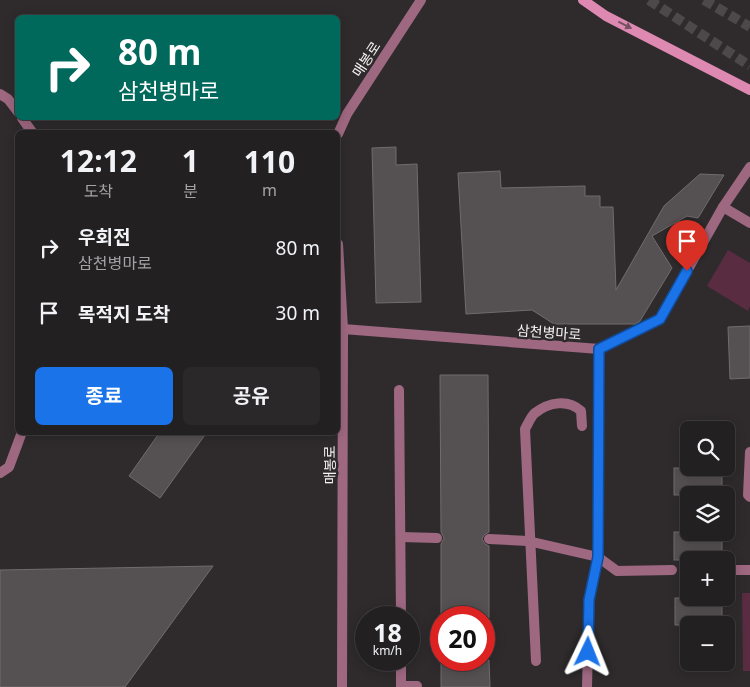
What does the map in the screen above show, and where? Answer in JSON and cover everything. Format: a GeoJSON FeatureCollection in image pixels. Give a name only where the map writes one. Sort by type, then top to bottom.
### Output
{"type":"FeatureCollection","features":[{"type":"Feature","properties":{"kind":"main road"},"geometry":{"type":"LineString","coordinates":[[583,0],[606,16],[750,90]]}},
{"type":"Feature","properties":{"kind":"street","name":"매봉로"},"geometry":{"type":"LineString","coordinates":[[340,130],[347,114],[421,0]]}},
{"type":"Feature","properties":{"kind":"street"},"geometry":{"type":"LineString","coordinates":[[0,94],[8,99],[15,108]]}},
{"type":"Feature","properties":{"kind":"street","name":"삼천병마로"},"geometry":{"type":"LineString","coordinates":[[343,329],[599,349],[660,319],[723,207],[750,166]]}},
{"type":"Feature","properties":{"kind":"street"},"geometry":{"type":"LineString","coordinates":[[723,207],[750,223]]}},
{"type":"Feature","properties":{"kind":"street","name":"매봉로"},"geometry":{"type":"LineString","coordinates":[[340,278],[343,329],[342,687]]}},
{"type":"Feature","properties":{"kind":"street"},"geometry":{"type":"LineString","coordinates":[[587,687],[589,600],[598,557],[599,349]]}},
{"type":"Feature","properties":{"kind":"street"},"geometry":{"type":"LineString","coordinates":[[399,390],[401,606]]}},
{"type":"Feature","properties":{"kind":"street"},"geometry":{"type":"LineString","coordinates":[[536,661],[528,541],[524,429],[534,413],[554,403],[574,404],[581,411],[582,426]]}},
{"type":"Feature","properties":{"kind":"street"},"geometry":{"type":"LineString","coordinates":[[0,473],[9,467],[21,435]]}},
{"type":"Feature","properties":{"kind":"street"},"geometry":{"type":"LineString","coordinates":[[750,452],[748,495],[750,497]]}},
{"type":"Feature","properties":{"kind":"street"},"geometry":{"type":"LineString","coordinates":[[401,537],[437,538]]}},
{"type":"Feature","properties":{"kind":"street"},"geometry":{"type":"LineString","coordinates":[[489,539],[528,541],[598,557],[617,570],[672,570]]}},
{"type":"Feature","properties":{"kind":"street"},"geometry":{"type":"LineString","coordinates":[[735,570],[750,570]]}},
{"type":"Feature","properties":{"kind":"street"},"geometry":{"type":"LineString","coordinates":[[401,671],[401,686],[417,686]]}},
{"type":"Feature","properties":{"kind":"shaded area"},"geometry":{"type":"Polygon","coordinates":[[[728,250],[750,263],[750,306],[748,311],[707,286],[728,250]]]}},
{"type":"Feature","properties":{"kind":"shaded area"},"geometry":{"type":"Polygon","coordinates":[[[742,593],[750,593],[750,671],[743,671],[742,593]]]}},
{"type":"Feature","properties":{"kind":"building"},"geometry":{"type":"Polygon","coordinates":[[[396,147],[396,165],[417,164],[421,302],[376,303],[372,148],[396,147]]]}},
{"type":"Feature","properties":{"kind":"building"},"geometry":{"type":"Polygon","coordinates":[[[500,171],[501,188],[585,186],[585,196],[600,196],[600,207],[613,207],[616,290],[664,206],[700,174],[724,175],[698,218],[687,216],[652,236],[672,268],[640,321],[635,324],[554,324],[532,310],[466,314],[458,173],[500,171]]]}},
{"type":"Feature","properties":{"kind":"building"},"geometry":{"type":"Polygon","coordinates":[[[750,326],[750,378],[730,379],[728,327],[750,326]]]}},
{"type":"Feature","properties":{"kind":"building"},"geometry":{"type":"Polygon","coordinates":[[[440,375],[488,375],[489,532],[482,539],[489,546],[489,606],[441,606],[441,544],[444,538],[441,532],[440,375]]]}},
{"type":"Feature","properties":{"kind":"building"},"geometry":{"type":"Polygon","coordinates":[[[158,435],[205,435],[160,498],[129,476],[158,435]]]}},
{"type":"Feature","properties":{"kind":"building"},"geometry":{"type":"Polygon","coordinates":[[[674,468],[680,468],[680,476],[722,476],[722,486],[680,486],[680,495],[674,495],[674,468]]]}},
{"type":"Feature","properties":{"kind":"building"},"geometry":{"type":"Polygon","coordinates":[[[674,532],[680,532],[680,541],[722,541],[722,551],[680,551],[680,560],[674,560],[674,532]]]}},
{"type":"Feature","properties":{"kind":"building"},"geometry":{"type":"Polygon","coordinates":[[[213,566],[125,687],[0,687],[0,570],[213,566]]]}},
{"type":"Feature","properties":{"kind":"building"},"geometry":{"type":"Polygon","coordinates":[[[675,598],[680,598],[680,606],[722,606],[722,616],[680,616],[680,625],[675,625],[675,598]]]}},
{"type":"Feature","properties":{"kind":"building"},"geometry":{"type":"Polygon","coordinates":[[[441,671],[489,671],[490,687],[441,687],[441,671]]]}},
{"type":"Feature","properties":{"kind":"tunnel"},"geometry":{"type":"LineString","coordinates":[[649,0],[750,66]]}},
{"type":"Feature","properties":{"kind":"tunnel"},"geometry":{"type":"LineString","coordinates":[[704,0],[750,27]]}},
{"type":"Feature","properties":{"kind":"route"},"geometry":{"type":"LineString","coordinates":[[588,652],[589,600],[598,557],[599,349],[660,319],[687,271]]}}]}
